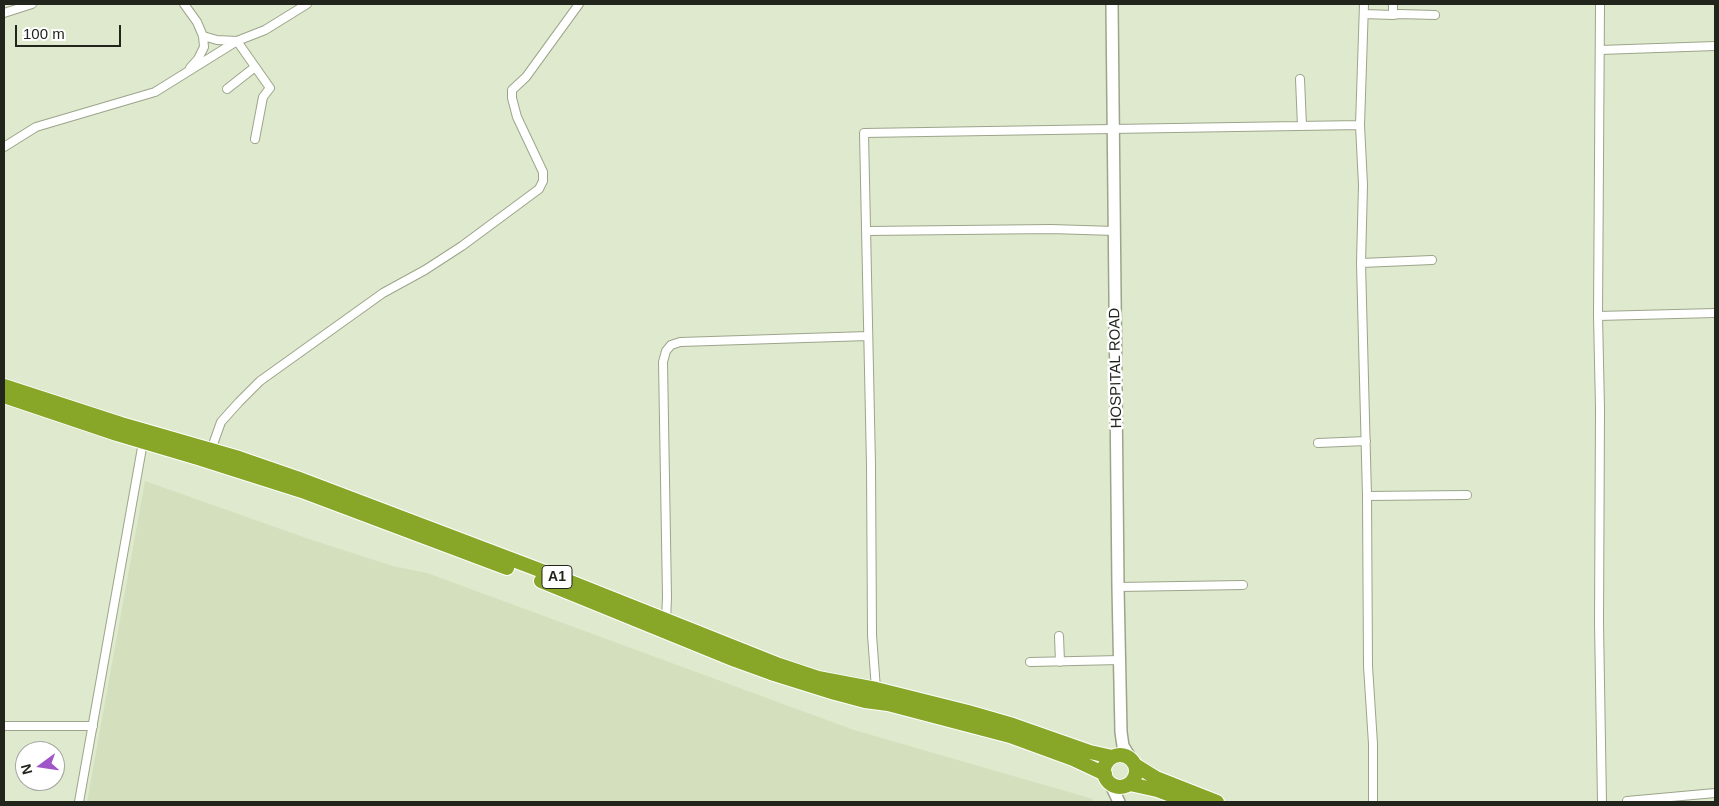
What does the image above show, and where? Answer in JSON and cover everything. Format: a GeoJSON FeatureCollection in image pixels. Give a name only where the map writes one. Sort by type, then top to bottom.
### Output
{"type":"FeatureCollection","features":[{"type":"Feature","properties":{"kind":"highway","name":"A1"},"geometry":{"type":"LineString","coordinates":[[4,386],[297,478],[558,577],[666,622],[778,665],[818,678],[876,689],[1013,725],[1082,750],[1113,757]]}},
{"type":"Feature","properties":{"kind":"highway","name":"A1"},"geometry":{"type":"LineString","coordinates":[[4,396],[143,442],[254,475],[387,522],[545,582],[734,660],[771,673],[834,693],[888,704],[1010,736],[1073,759],[1107,779]]}},
{"type":"Feature","properties":{"kind":"highway"},"geometry":{"type":"LineString","coordinates":[[1126,793],[1107,779],[1105,765],[1113,757],[1124,755],[1156,778],[1217,802]]}},
{"type":"Feature","properties":{"kind":"highway"},"geometry":{"type":"LineString","coordinates":[[1126,793],[1135,777],[1133,762]]}},
{"type":"Feature","properties":{"kind":"highway"},"geometry":{"type":"LineString","coordinates":[[1126,793],[1147,787],[1190,802]]}},
{"type":"Feature","properties":{"kind":"street"},"geometry":{"type":"LineString","coordinates":[[4,13],[32,4]]}},
{"type":"Feature","properties":{"kind":"street"},"geometry":{"type":"LineString","coordinates":[[184,4],[197,22],[203,36],[204,47],[184,75]]}},
{"type":"Feature","properties":{"kind":"street"},"geometry":{"type":"LineString","coordinates":[[4,147],[36,127],[155,92],[238,41],[266,30],[307,4]]}},
{"type":"Feature","properties":{"kind":"street"},"geometry":{"type":"LineString","coordinates":[[211,450],[222,422],[238,402],[260,381],[384,293],[462,246],[540,189],[543,181],[543,172],[517,117],[512,90],[526,77],[579,4]]}},
{"type":"Feature","properties":{"kind":"street","name":"HOSPITAL ROAD"},"geometry":{"type":"LineString","coordinates":[[1112,4],[1121,732]]}},
{"type":"Feature","properties":{"kind":"street"},"geometry":{"type":"LineString","coordinates":[[1364,4],[1360,125],[1363,185],[1361,262],[1367,496],[1368,666],[1373,802]]}},
{"type":"Feature","properties":{"kind":"street"},"geometry":{"type":"LineString","coordinates":[[1393,4],[1393,16]]}},
{"type":"Feature","properties":{"kind":"street"},"geometry":{"type":"LineString","coordinates":[[1600,4],[1598,316],[1599,622],[1602,802]]}},
{"type":"Feature","properties":{"kind":"street"},"geometry":{"type":"LineString","coordinates":[[1364,14],[1393,16],[1399,14],[1435,15]]}},
{"type":"Feature","properties":{"kind":"street"},"geometry":{"type":"LineString","coordinates":[[203,36],[217,40],[238,41]]}},
{"type":"Feature","properties":{"kind":"street"},"geometry":{"type":"LineString","coordinates":[[238,41],[270,88],[263,97],[255,138]]}},
{"type":"Feature","properties":{"kind":"street"},"geometry":{"type":"LineString","coordinates":[[1600,50],[1715,46]]}},
{"type":"Feature","properties":{"kind":"street"},"geometry":{"type":"LineString","coordinates":[[227,89],[255,67]]}},
{"type":"Feature","properties":{"kind":"street"},"geometry":{"type":"LineString","coordinates":[[1300,79],[1302,126]]}},
{"type":"Feature","properties":{"kind":"street"},"geometry":{"type":"LineString","coordinates":[[876,689],[872,635],[871,465],[864,133],[1360,125]]}},
{"type":"Feature","properties":{"kind":"street"},"geometry":{"type":"LineString","coordinates":[[867,231],[1051,229],[1114,231]]}},
{"type":"Feature","properties":{"kind":"street"},"geometry":{"type":"LineString","coordinates":[[1361,262],[1432,260]]}},
{"type":"Feature","properties":{"kind":"street"},"geometry":{"type":"LineString","coordinates":[[1598,316],[1715,313]]}},
{"type":"Feature","properties":{"kind":"street"},"geometry":{"type":"LineString","coordinates":[[666,622],[663,362],[666,350],[680,342],[868,336]]}},
{"type":"Feature","properties":{"kind":"street"},"geometry":{"type":"LineString","coordinates":[[1318,443],[1366,441]]}},
{"type":"Feature","properties":{"kind":"street"},"geometry":{"type":"LineString","coordinates":[[78,802],[143,442]]}},
{"type":"Feature","properties":{"kind":"street"},"geometry":{"type":"LineString","coordinates":[[1367,496],[1467,495]]}},
{"type":"Feature","properties":{"kind":"street"},"geometry":{"type":"LineString","coordinates":[[1118,587],[1243,585]]}},
{"type":"Feature","properties":{"kind":"street"},"geometry":{"type":"LineString","coordinates":[[1059,636],[1060,662]]}},
{"type":"Feature","properties":{"kind":"street"},"geometry":{"type":"LineString","coordinates":[[1030,662],[1120,660]]}},
{"type":"Feature","properties":{"kind":"street"},"geometry":{"type":"LineString","coordinates":[[4,726],[93,726]]}},
{"type":"Feature","properties":{"kind":"street"},"geometry":{"type":"LineString","coordinates":[[1113,757],[1118,747],[1121,732]]}},
{"type":"Feature","properties":{"kind":"street"},"geometry":{"type":"LineString","coordinates":[[1121,732],[1124,746],[1133,762]]}},
{"type":"Feature","properties":{"kind":"street"},"geometry":{"type":"LineString","coordinates":[[1627,801],[1715,792]]}},
{"type":"Feature","properties":{"kind":"shaded area"},"geometry":{"type":"Polygon","coordinates":[[[145,481],[309,539],[393,566],[427,573],[854,730],[1093,799],[1093,802],[87,802],[145,481]]]}}]}
